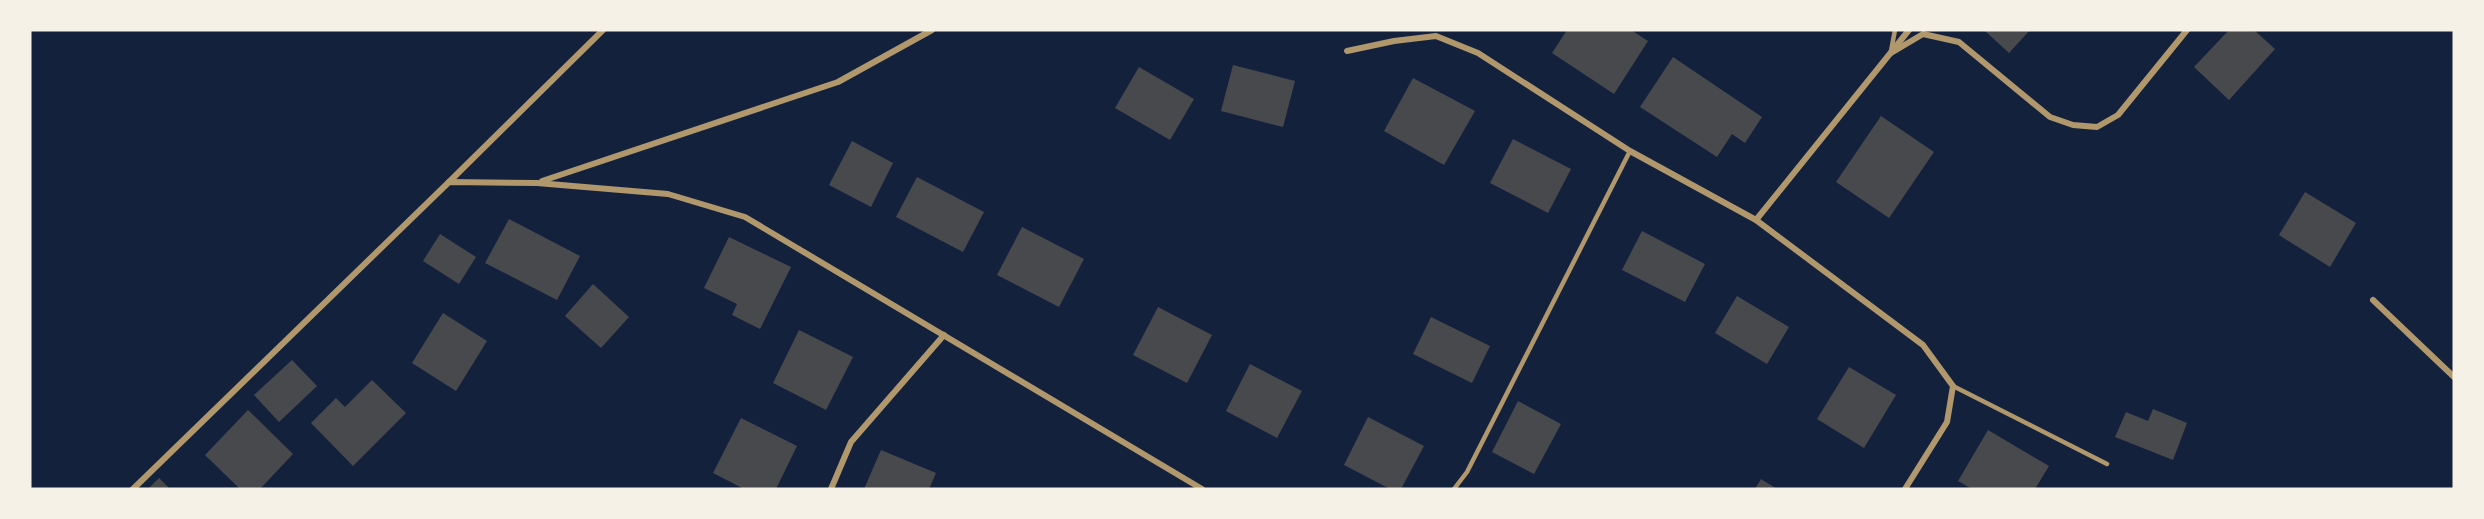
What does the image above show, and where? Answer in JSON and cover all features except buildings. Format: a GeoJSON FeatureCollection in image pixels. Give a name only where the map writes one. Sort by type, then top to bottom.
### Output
{"type":"FeatureCollection","features":[{"type":"Feature","properties":{"kind":"street"},"geometry":{"type":"LineString","coordinates":[[133,489],[603,30]]}},
{"type":"Feature","properties":{"kind":"street"},"geometry":{"type":"LineString","coordinates":[[537,183],[838,82],[932,30]]}},
{"type":"Feature","properties":{"kind":"street"},"geometry":{"type":"LineString","coordinates":[[1756,220],[1909,30]]}},
{"type":"Feature","properties":{"kind":"street"},"geometry":{"type":"LineString","coordinates":[[1891,53],[1923,34],[1959,42],[2050,117],[2073,125],[2097,127],[2118,115],[2187,30]]}},
{"type":"Feature","properties":{"kind":"street"},"geometry":{"type":"LineString","coordinates":[[1347,51],[1394,40],[1436,36],[1478,53],[1630,151],[1756,220],[1923,345],[1953,386],[1947,422],[1905,489]]}},
{"type":"Feature","properties":{"kind":"street"},"geometry":{"type":"LineString","coordinates":[[449,182],[537,183],[668,194],[745,217],[1202,489]]}},
{"type":"Feature","properties":{"kind":"street"},"geometry":{"type":"LineString","coordinates":[[2373,300],[2454,377]]}},
{"type":"Feature","properties":{"kind":"street"},"geometry":{"type":"LineString","coordinates":[[831,489],[851,442],[944,335]]}},
{"type":"Feature","properties":{"kind":"lane"},"geometry":{"type":"LineString","coordinates":[[1891,53],[1895,30]]}},
{"type":"Feature","properties":{"kind":"lane"},"geometry":{"type":"LineString","coordinates":[[1454,489],[1467,472],[1630,151]]}},
{"type":"Feature","properties":{"kind":"lane"},"geometry":{"type":"LineString","coordinates":[[1953,386],[2107,464]]}}]}
